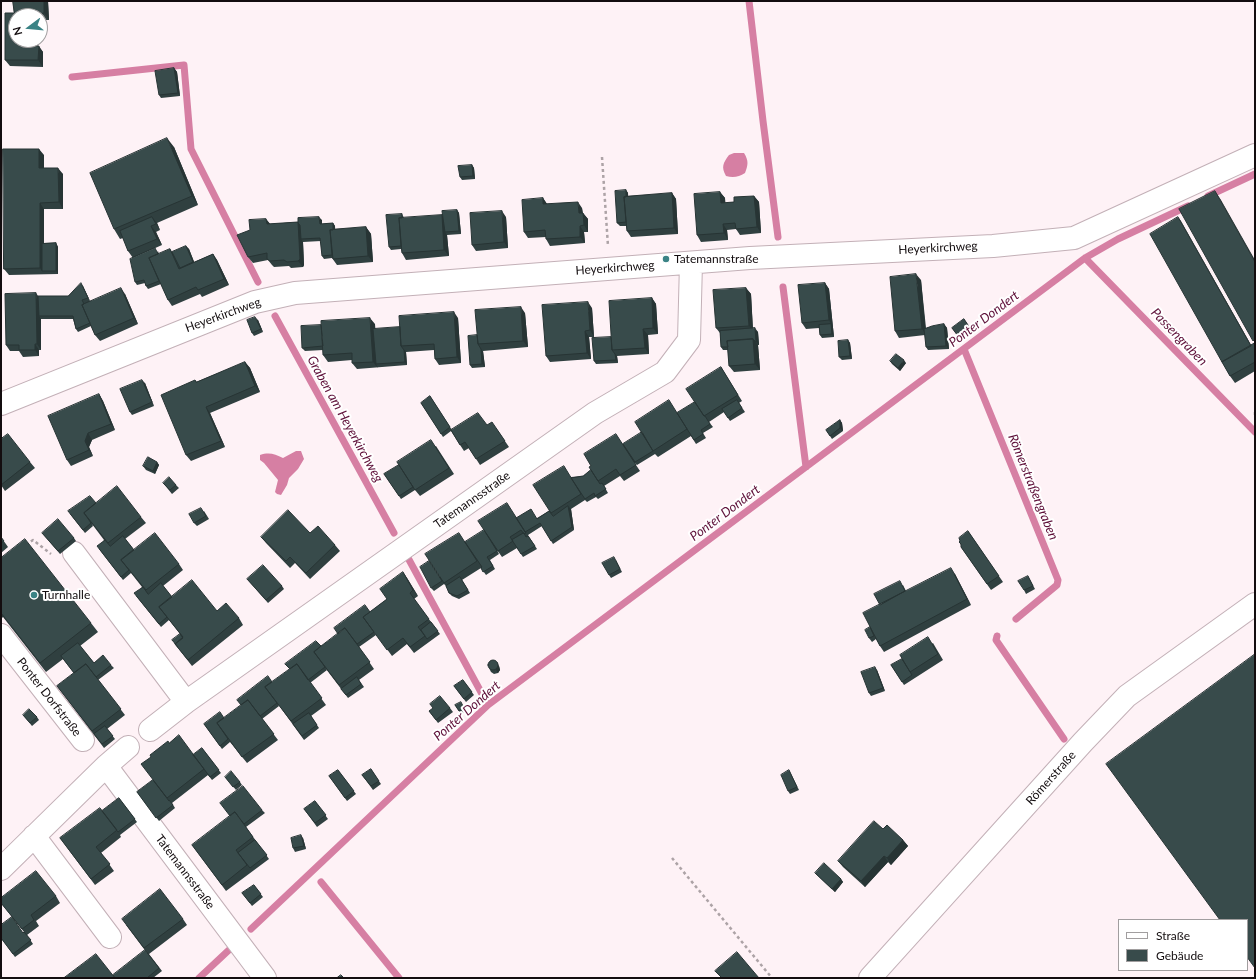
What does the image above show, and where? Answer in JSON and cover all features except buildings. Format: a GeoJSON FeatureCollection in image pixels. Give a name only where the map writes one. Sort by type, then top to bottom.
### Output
{"type":"FeatureCollection","features":[{"type":"Feature","properties":{"kind":"street","name":"Heyerkirchweg"},"geometry":{"type":"LineString","coordinates":[[1,404],[255,302],[295,293],[750,258],[993,246],[1074,238],[1255,155]]}},
{"type":"Feature","properties":{"kind":"street","name":"Tatemannsstraße"},"geometry":{"type":"LineString","coordinates":[[150,730],[186,702],[595,413],[665,372],[689,340],[691,263]]}},
{"type":"Feature","properties":{"kind":"street"},"geometry":{"type":"LineString","coordinates":[[74,553],[186,702]]}},
{"type":"Feature","properties":{"kind":"street","name":"Römerstraße"},"geometry":{"type":"LineString","coordinates":[[870,978],[1083,742],[1127,696],[1255,604]]}},
{"type":"Feature","properties":{"kind":"street","name":"Ponter Dorfstraße"},"geometry":{"type":"LineString","coordinates":[[1,635],[83,740]]}},
{"type":"Feature","properties":{"kind":"street"},"geometry":{"type":"LineString","coordinates":[[1,869],[106,766],[128,747]]}},
{"type":"Feature","properties":{"kind":"street","name":"Tatemannsstraße"},"geometry":{"type":"LineString","coordinates":[[106,766],[265,978]]}},
{"type":"Feature","properties":{"kind":"street"},"geometry":{"type":"LineString","coordinates":[[34,836],[110,937]]}},
{"type":"Feature","properties":{"kind":"path"},"geometry":{"type":"LineString","coordinates":[[602,157],[609,269]]}},
{"type":"Feature","properties":{"kind":"path"},"geometry":{"type":"LineString","coordinates":[[22,549],[33,540],[62,564],[74,553]]}},
{"type":"Feature","properties":{"kind":"path"},"geometry":{"type":"LineString","coordinates":[[672,858],[772,978]]}},
{"type":"Feature","properties":{"kind":"shaded area"},"geometry":{"type":"Polygon","coordinates":[[[734,153],[744,153],[746,156],[747,165],[745,173],[734,177],[726,176],[723,168],[724,163],[729,155],[734,153]]]}},
{"type":"Feature","properties":{"kind":"shaded area"},"geometry":{"type":"Polygon","coordinates":[[[296,451],[301,451],[304,459],[298,469],[289,478],[281,495],[277,494],[275,492],[278,480],[260,460],[260,455],[272,454],[283,458],[296,451]]]}},
{"type":"Feature","properties":{"kind":"waterway"},"geometry":{"type":"LineString","coordinates":[[749,1],[778,237]]}},
{"type":"Feature","properties":{"kind":"waterway","name":"Graben am Heyerkirchweg"},"geometry":{"type":"LineString","coordinates":[[72,77],[184,65],[191,149],[258,282]]}},
{"type":"Feature","properties":{"kind":"waterway","name":"Ponter Dondert"},"geometry":{"type":"LineString","coordinates":[[1208,196],[1255,174]]}},
{"type":"Feature","properties":{"kind":"waterway","name":"Ponter Dondert"},"geometry":{"type":"LineString","coordinates":[[251,929],[488,705],[1085,258],[1118,239],[1188,206]]}},
{"type":"Feature","properties":{"kind":"waterway","name":"Passengraben"},"geometry":{"type":"LineString","coordinates":[[1085,258],[1255,432]]}},
{"type":"Feature","properties":{"kind":"waterway"},"geometry":{"type":"LineString","coordinates":[[783,287],[806,467]]}},
{"type":"Feature","properties":{"kind":"waterway","name":"Graben am Heyerkirchweg"},"geometry":{"type":"LineString","coordinates":[[275,316],[394,533]]}},
{"type":"Feature","properties":{"kind":"waterway","name":"Römerstraßengraben"},"geometry":{"type":"LineString","coordinates":[[964,349],[1058,580],[1057,585],[1016,619]]}},
{"type":"Feature","properties":{"kind":"waterway","name":"Graben am Heyerkirchweg"},"geometry":{"type":"LineString","coordinates":[[407,556],[488,705]]}},
{"type":"Feature","properties":{"kind":"waterway","name":"Römerstraßengraben"},"geometry":{"type":"LineString","coordinates":[[997,636],[996,640],[1064,739]]}},
{"type":"Feature","properties":{"kind":"waterway"},"geometry":{"type":"LineString","coordinates":[[321,882],[399,978]]}},
{"type":"Feature","properties":{"kind":"waterway","name":"Ponter Dondert"},"geometry":{"type":"LineString","coordinates":[[199,978],[230,949]]}},
{"type":"Feature","properties":{"kind":"place","name":"Tatemannstraße"},"geometry":{"type":"Point","coordinates":[666,259]}},
{"type":"Feature","properties":{"kind":"place","name":"Turnhalle"},"geometry":{"type":"Point","coordinates":[34,595]}}]}
